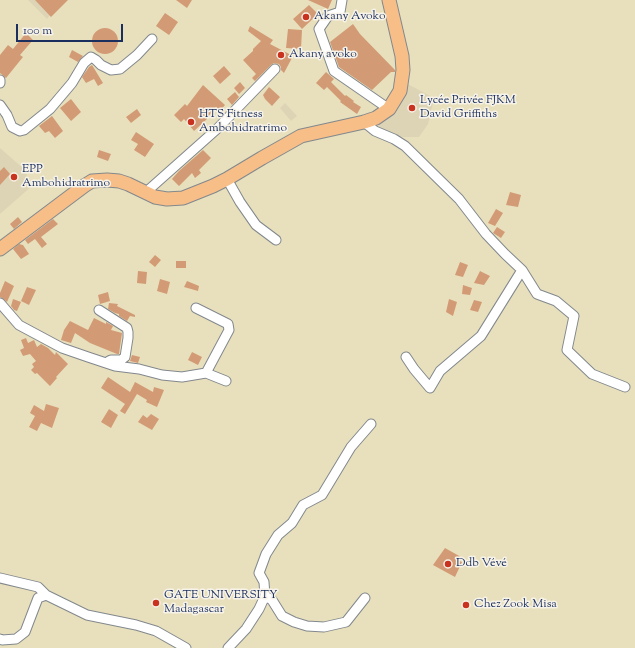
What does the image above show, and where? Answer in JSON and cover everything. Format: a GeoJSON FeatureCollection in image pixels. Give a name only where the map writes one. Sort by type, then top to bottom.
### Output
{"type":"FeatureCollection","features":[{"type":"Feature","properties":{"kind":"main road"},"geometry":{"type":"LineString","coordinates":[[0,249],[92,181],[120,181],[155,197],[167,199],[183,198],[227,179],[301,136],[376,118],[389,109],[400,91],[403,70],[402,56],[389,0]]}},
{"type":"Feature","properties":{"kind":"street"},"geometry":{"type":"LineString","coordinates":[[342,0],[340,12],[328,16],[319,29],[334,71],[389,109]]}},
{"type":"Feature","properties":{"kind":"street"},"geometry":{"type":"LineString","coordinates":[[0,105],[7,115],[12,127],[20,131],[24,130],[50,109],[72,83],[84,63],[91,58],[111,70],[120,69],[137,55],[152,39]]}},
{"type":"Feature","properties":{"kind":"street"},"geometry":{"type":"LineString","coordinates":[[144,193],[217,129],[275,69]]}},
{"type":"Feature","properties":{"kind":"street"},"geometry":{"type":"LineString","coordinates":[[364,122],[375,132],[394,139],[406,146],[459,198],[486,234],[522,270],[537,294],[556,301],[574,316],[567,350],[592,374],[625,388]]}},
{"type":"Feature","properties":{"kind":"street"},"geometry":{"type":"LineString","coordinates":[[227,179],[240,202],[256,225],[276,240]]}},
{"type":"Feature","properties":{"kind":"street"},"geometry":{"type":"LineString","coordinates":[[406,357],[430,388],[440,371],[481,336],[522,270]]}},
{"type":"Feature","properties":{"kind":"street"},"geometry":{"type":"LineString","coordinates":[[0,303],[19,325],[62,348],[115,366],[139,369],[162,375],[182,377],[206,373],[226,381]]}},
{"type":"Feature","properties":{"kind":"street"},"geometry":{"type":"LineString","coordinates":[[196,308],[228,324],[229,330],[206,373]]}},
{"type":"Feature","properties":{"kind":"street"},"geometry":{"type":"LineString","coordinates":[[99,310],[127,328],[128,332],[125,357],[121,360],[111,360],[108,363]]}},
{"type":"Feature","properties":{"kind":"street"},"geometry":{"type":"LineString","coordinates":[[228,648],[246,629],[265,596],[264,582],[259,573],[266,554],[278,535],[292,523],[303,505],[322,495],[351,447],[371,424]]}},
{"type":"Feature","properties":{"kind":"street"},"geometry":{"type":"LineString","coordinates":[[0,578],[38,587],[46,595],[86,615],[156,631],[186,648]]}},
{"type":"Feature","properties":{"kind":"street"},"geometry":{"type":"LineString","coordinates":[[0,640],[16,639],[25,632],[38,598],[46,595]]}},
{"type":"Feature","properties":{"kind":"street"},"geometry":{"type":"LineString","coordinates":[[265,596],[272,600],[282,616],[307,626],[324,627],[346,622],[365,598]]}},
{"type":"Feature","properties":{"kind":"shaded area"},"geometry":{"type":"Polygon","coordinates":[[[28,0],[62,0],[47,19],[28,0]]]}},
{"type":"Feature","properties":{"kind":"shaded area","name":"Lycée Privée FJKM David Griffiths"},"geometry":{"type":"Polygon","coordinates":[[[404,82],[434,98],[428,124],[419,137],[400,137],[372,126],[404,82]]]}},
{"type":"Feature","properties":{"kind":"shaded area"},"geometry":{"type":"Polygon","coordinates":[[[285,103],[297,116],[291,121],[280,108],[285,103]]]}},
{"type":"Feature","properties":{"kind":"shaded area","name":"EPP Ambohidratrimo"},"geometry":{"type":"Polygon","coordinates":[[[0,148],[24,169],[32,186],[0,214],[0,148]]]}},
{"type":"Feature","properties":{"kind":"building"},"geometry":{"type":"Polygon","coordinates":[[[35,0],[68,0],[51,17],[35,0]]]}},
{"type":"Feature","properties":{"kind":"building"},"geometry":{"type":"Polygon","coordinates":[[[176,0],[192,0],[187,8],[176,0]]]}},
{"type":"Feature","properties":{"kind":"building"},"geometry":{"type":"Polygon","coordinates":[[[308,0],[332,0],[328,9],[308,0]]]}},
{"type":"Feature","properties":{"kind":"building","name":"Akany Avoko"},"geometry":{"type":"Polygon","coordinates":[[[309,5],[318,14],[302,29],[293,19],[309,5]]]}},
{"type":"Feature","properties":{"kind":"building"},"geometry":{"type":"Polygon","coordinates":[[[165,13],[178,22],[169,35],[156,26],[165,13]]]}},
{"type":"Feature","properties":{"kind":"building"},"geometry":{"type":"Polygon","coordinates":[[[353,24],[360,34],[395,70],[395,72],[391,72],[372,90],[339,67],[330,42],[353,24]]]}},
{"type":"Feature","properties":{"kind":"building"},"geometry":{"type":"Polygon","coordinates":[[[250,26],[273,40],[270,44],[293,56],[284,73],[279,64],[274,63],[255,81],[252,78],[256,74],[243,60],[261,41],[248,31],[250,26]]]}},
{"type":"Feature","properties":{"kind":"building"},"geometry":{"type":"Polygon","coordinates":[[[105,28],[114,32],[118,41],[114,50],[105,54],[96,50],[92,41],[96,32],[105,28]]]}},
{"type":"Feature","properties":{"kind":"building","name":"Akany Avoko"},"geometry":{"type":"Polygon","coordinates":[[[288,29],[302,30],[301,49],[286,48],[288,29]]]}},
{"type":"Feature","properties":{"kind":"building"},"geometry":{"type":"Polygon","coordinates":[[[26,33],[33,40],[20,55],[23,57],[6,78],[0,73],[0,55],[8,45],[13,49],[26,33]]]}},
{"type":"Feature","properties":{"kind":"building"},"geometry":{"type":"Polygon","coordinates":[[[72,50],[83,56],[78,62],[69,57],[72,50]]]}},
{"type":"Feature","properties":{"kind":"building"},"geometry":{"type":"Polygon","coordinates":[[[92,65],[103,83],[98,86],[94,79],[86,83],[82,77],[92,65]]]}},
{"type":"Feature","properties":{"kind":"building"},"geometry":{"type":"Polygon","coordinates":[[[224,66],[231,74],[220,84],[213,76],[224,66]]]}},
{"type":"Feature","properties":{"kind":"building"},"geometry":{"type":"Polygon","coordinates":[[[326,72],[334,79],[331,82],[345,96],[346,95],[361,107],[357,114],[340,102],[341,101],[327,87],[324,90],[316,83],[326,72]]]}},
{"type":"Feature","properties":{"kind":"building"},"geometry":{"type":"Polygon","coordinates":[[[240,82],[245,88],[239,94],[234,88],[240,82]]]}},
{"type":"Feature","properties":{"kind":"building"},"geometry":{"type":"Polygon","coordinates":[[[203,85],[225,105],[220,111],[216,107],[207,119],[194,131],[184,119],[181,122],[174,115],[185,104],[187,106],[203,85]]]}},
{"type":"Feature","properties":{"kind":"building"},"geometry":{"type":"Polygon","coordinates":[[[269,87],[280,97],[272,106],[263,95],[269,87]]]}},
{"type":"Feature","properties":{"kind":"building"},"geometry":{"type":"Polygon","coordinates":[[[235,92],[239,97],[232,105],[227,99],[235,92]]]}},
{"type":"Feature","properties":{"kind":"building"},"geometry":{"type":"Polygon","coordinates":[[[71,99],[81,112],[71,121],[60,108],[71,99]]]}},
{"type":"Feature","properties":{"kind":"building"},"geometry":{"type":"Polygon","coordinates":[[[137,109],[141,115],[131,123],[126,117],[137,109]]]}},
{"type":"Feature","properties":{"kind":"building"},"geometry":{"type":"Polygon","coordinates":[[[52,116],[63,131],[55,138],[49,131],[45,133],[39,126],[52,116]]]}},
{"type":"Feature","properties":{"kind":"building"},"geometry":{"type":"Polygon","coordinates":[[[136,132],[154,144],[145,157],[134,150],[138,144],[131,140],[136,132]]]}},
{"type":"Feature","properties":{"kind":"building"},"geometry":{"type":"Polygon","coordinates":[[[99,150],[111,154],[108,161],[97,157],[99,150]]]}},
{"type":"Feature","properties":{"kind":"building"},"geometry":{"type":"Polygon","coordinates":[[[203,150],[211,158],[199,170],[201,173],[195,178],[192,173],[179,186],[172,179],[203,150]]]}},
{"type":"Feature","properties":{"kind":"building"},"geometry":{"type":"Polygon","coordinates":[[[4,167],[10,174],[0,185],[0,171],[4,167]]]}},
{"type":"Feature","properties":{"kind":"building"},"geometry":{"type":"Polygon","coordinates":[[[510,192],[521,195],[518,207],[506,205],[510,192]]]}},
{"type":"Feature","properties":{"kind":"building"},"geometry":{"type":"Polygon","coordinates":[[[496,209],[503,213],[495,226],[488,223],[496,209]]]}},
{"type":"Feature","properties":{"kind":"building"},"geometry":{"type":"Polygon","coordinates":[[[18,217],[22,222],[14,229],[10,224],[18,217]]]}},
{"type":"Feature","properties":{"kind":"building"},"geometry":{"type":"Polygon","coordinates":[[[53,219],[58,224],[41,237],[47,244],[42,248],[35,239],[28,244],[25,240],[53,219]]]}},
{"type":"Feature","properties":{"kind":"building"},"geometry":{"type":"Polygon","coordinates":[[[497,227],[505,232],[501,238],[493,233],[497,227]]]}},
{"type":"Feature","properties":{"kind":"building"},"geometry":{"type":"Polygon","coordinates":[[[19,244],[23,245],[29,254],[21,259],[13,249],[19,244]]]}},
{"type":"Feature","properties":{"kind":"building"},"geometry":{"type":"Polygon","coordinates":[[[155,255],[161,260],[155,267],[149,262],[155,255]]]}},
{"type":"Feature","properties":{"kind":"building"},"geometry":{"type":"Polygon","coordinates":[[[176,261],[186,261],[186,268],[176,268],[176,261]]]}},
{"type":"Feature","properties":{"kind":"building"},"geometry":{"type":"Polygon","coordinates":[[[460,262],[468,265],[463,277],[455,275],[460,262]]]}},
{"type":"Feature","properties":{"kind":"building"},"geometry":{"type":"Polygon","coordinates":[[[138,271],[147,272],[146,284],[137,283],[138,271]]]}},
{"type":"Feature","properties":{"kind":"building"},"geometry":{"type":"Polygon","coordinates":[[[480,271],[490,276],[484,285],[474,283],[480,271]]]}},
{"type":"Feature","properties":{"kind":"building"},"geometry":{"type":"Polygon","coordinates":[[[160,279],[170,282],[167,294],[157,291],[160,279]]]}},
{"type":"Feature","properties":{"kind":"building"},"geometry":{"type":"Polygon","coordinates":[[[5,281],[14,286],[7,302],[0,297],[5,281]]]}},
{"type":"Feature","properties":{"kind":"building"},"geometry":{"type":"Polygon","coordinates":[[[187,281],[199,286],[198,291],[184,287],[187,281]]]}},
{"type":"Feature","properties":{"kind":"building"},"geometry":{"type":"Polygon","coordinates":[[[463,285],[472,288],[470,295],[462,294],[463,285]]]}},
{"type":"Feature","properties":{"kind":"building"},"geometry":{"type":"Polygon","coordinates":[[[27,287],[36,290],[29,305],[21,301],[27,287]]]}},
{"type":"Feature","properties":{"kind":"building"},"geometry":{"type":"Polygon","coordinates":[[[108,292],[110,301],[100,304],[98,295],[108,292]]]}},
{"type":"Feature","properties":{"kind":"building"},"geometry":{"type":"Polygon","coordinates":[[[13,299],[21,302],[17,311],[11,306],[13,299]]]}},
{"type":"Feature","properties":{"kind":"building"},"geometry":{"type":"Polygon","coordinates":[[[449,299],[457,302],[453,316],[446,312],[449,299]]]}},
{"type":"Feature","properties":{"kind":"building"},"geometry":{"type":"Polygon","coordinates":[[[474,300],[482,302],[478,312],[470,310],[474,300]]]}},
{"type":"Feature","properties":{"kind":"building"},"geometry":{"type":"Polygon","coordinates":[[[109,303],[118,304],[117,306],[135,315],[135,317],[130,316],[127,321],[119,316],[119,314],[108,309],[109,303]]]}},
{"type":"Feature","properties":{"kind":"building"},"geometry":{"type":"Polygon","coordinates":[[[94,318],[113,326],[111,330],[122,333],[119,354],[90,343],[75,333],[71,343],[61,340],[64,330],[70,321],[88,330],[94,318]]]}},
{"type":"Feature","properties":{"kind":"building"},"geometry":{"type":"Polygon","coordinates":[[[26,338],[28,343],[34,340],[37,347],[41,344],[55,355],[56,352],[68,364],[50,386],[37,373],[35,374],[31,370],[34,367],[32,364],[36,361],[30,354],[23,356],[20,350],[24,348],[21,340],[26,338]]]}},
{"type":"Feature","properties":{"kind":"building"},"geometry":{"type":"Polygon","coordinates":[[[192,352],[202,357],[198,365],[188,360],[192,352]]]}},
{"type":"Feature","properties":{"kind":"building"},"geometry":{"type":"Polygon","coordinates":[[[132,355],[140,357],[138,363],[130,361],[132,355]]]}},
{"type":"Feature","properties":{"kind":"building"},"geometry":{"type":"Polygon","coordinates":[[[108,377],[130,392],[135,382],[153,392],[154,387],[164,390],[157,407],[146,402],[147,400],[137,394],[125,414],[120,411],[125,404],[101,388],[108,377]]]}},
{"type":"Feature","properties":{"kind":"building"},"geometry":{"type":"Polygon","coordinates":[[[46,404],[59,408],[52,428],[41,423],[37,431],[29,427],[35,416],[30,413],[34,405],[44,411],[46,404]]]}},
{"type":"Feature","properties":{"kind":"building"},"geometry":{"type":"Polygon","coordinates":[[[109,409],[118,415],[111,428],[101,422],[109,409]]]}},
{"type":"Feature","properties":{"kind":"building"},"geometry":{"type":"Polygon","coordinates":[[[151,414],[159,419],[152,430],[138,422],[143,415],[147,418],[151,414]]]}},
{"type":"Feature","properties":{"kind":"building","name":"Ddb Vévé"},"geometry":{"type":"Polygon","coordinates":[[[445,548],[461,557],[459,561],[462,562],[455,577],[433,565],[445,548]]]}},
{"type":"Feature","properties":{"kind":"place","name":"Akany Avoko"},"geometry":{"type":"Point","coordinates":[306,17]}},
{"type":"Feature","properties":{"kind":"place","name":"Akany avoko"},"geometry":{"type":"Point","coordinates":[281,55]}},
{"type":"Feature","properties":{"kind":"place","name":"Lycée Privée FJKM David Griffiths"},"geometry":{"type":"Point","coordinates":[412,108]}},
{"type":"Feature","properties":{"kind":"place","name":"HTS Fitness Ambohidratrimo"},"geometry":{"type":"Point","coordinates":[191,122]}},
{"type":"Feature","properties":{"kind":"place","name":"EPP Ambohidratrimo"},"geometry":{"type":"Point","coordinates":[14,177]}},
{"type":"Feature","properties":{"kind":"place","name":"Ddb Vévé"},"geometry":{"type":"Point","coordinates":[448,564]}},
{"type":"Feature","properties":{"kind":"place","name":"GATE UNIVERSITY Madagascar"},"geometry":{"type":"Point","coordinates":[156,603]}},
{"type":"Feature","properties":{"kind":"place","name":"Chez Zook Misa"},"geometry":{"type":"Point","coordinates":[466,605]}}]}
